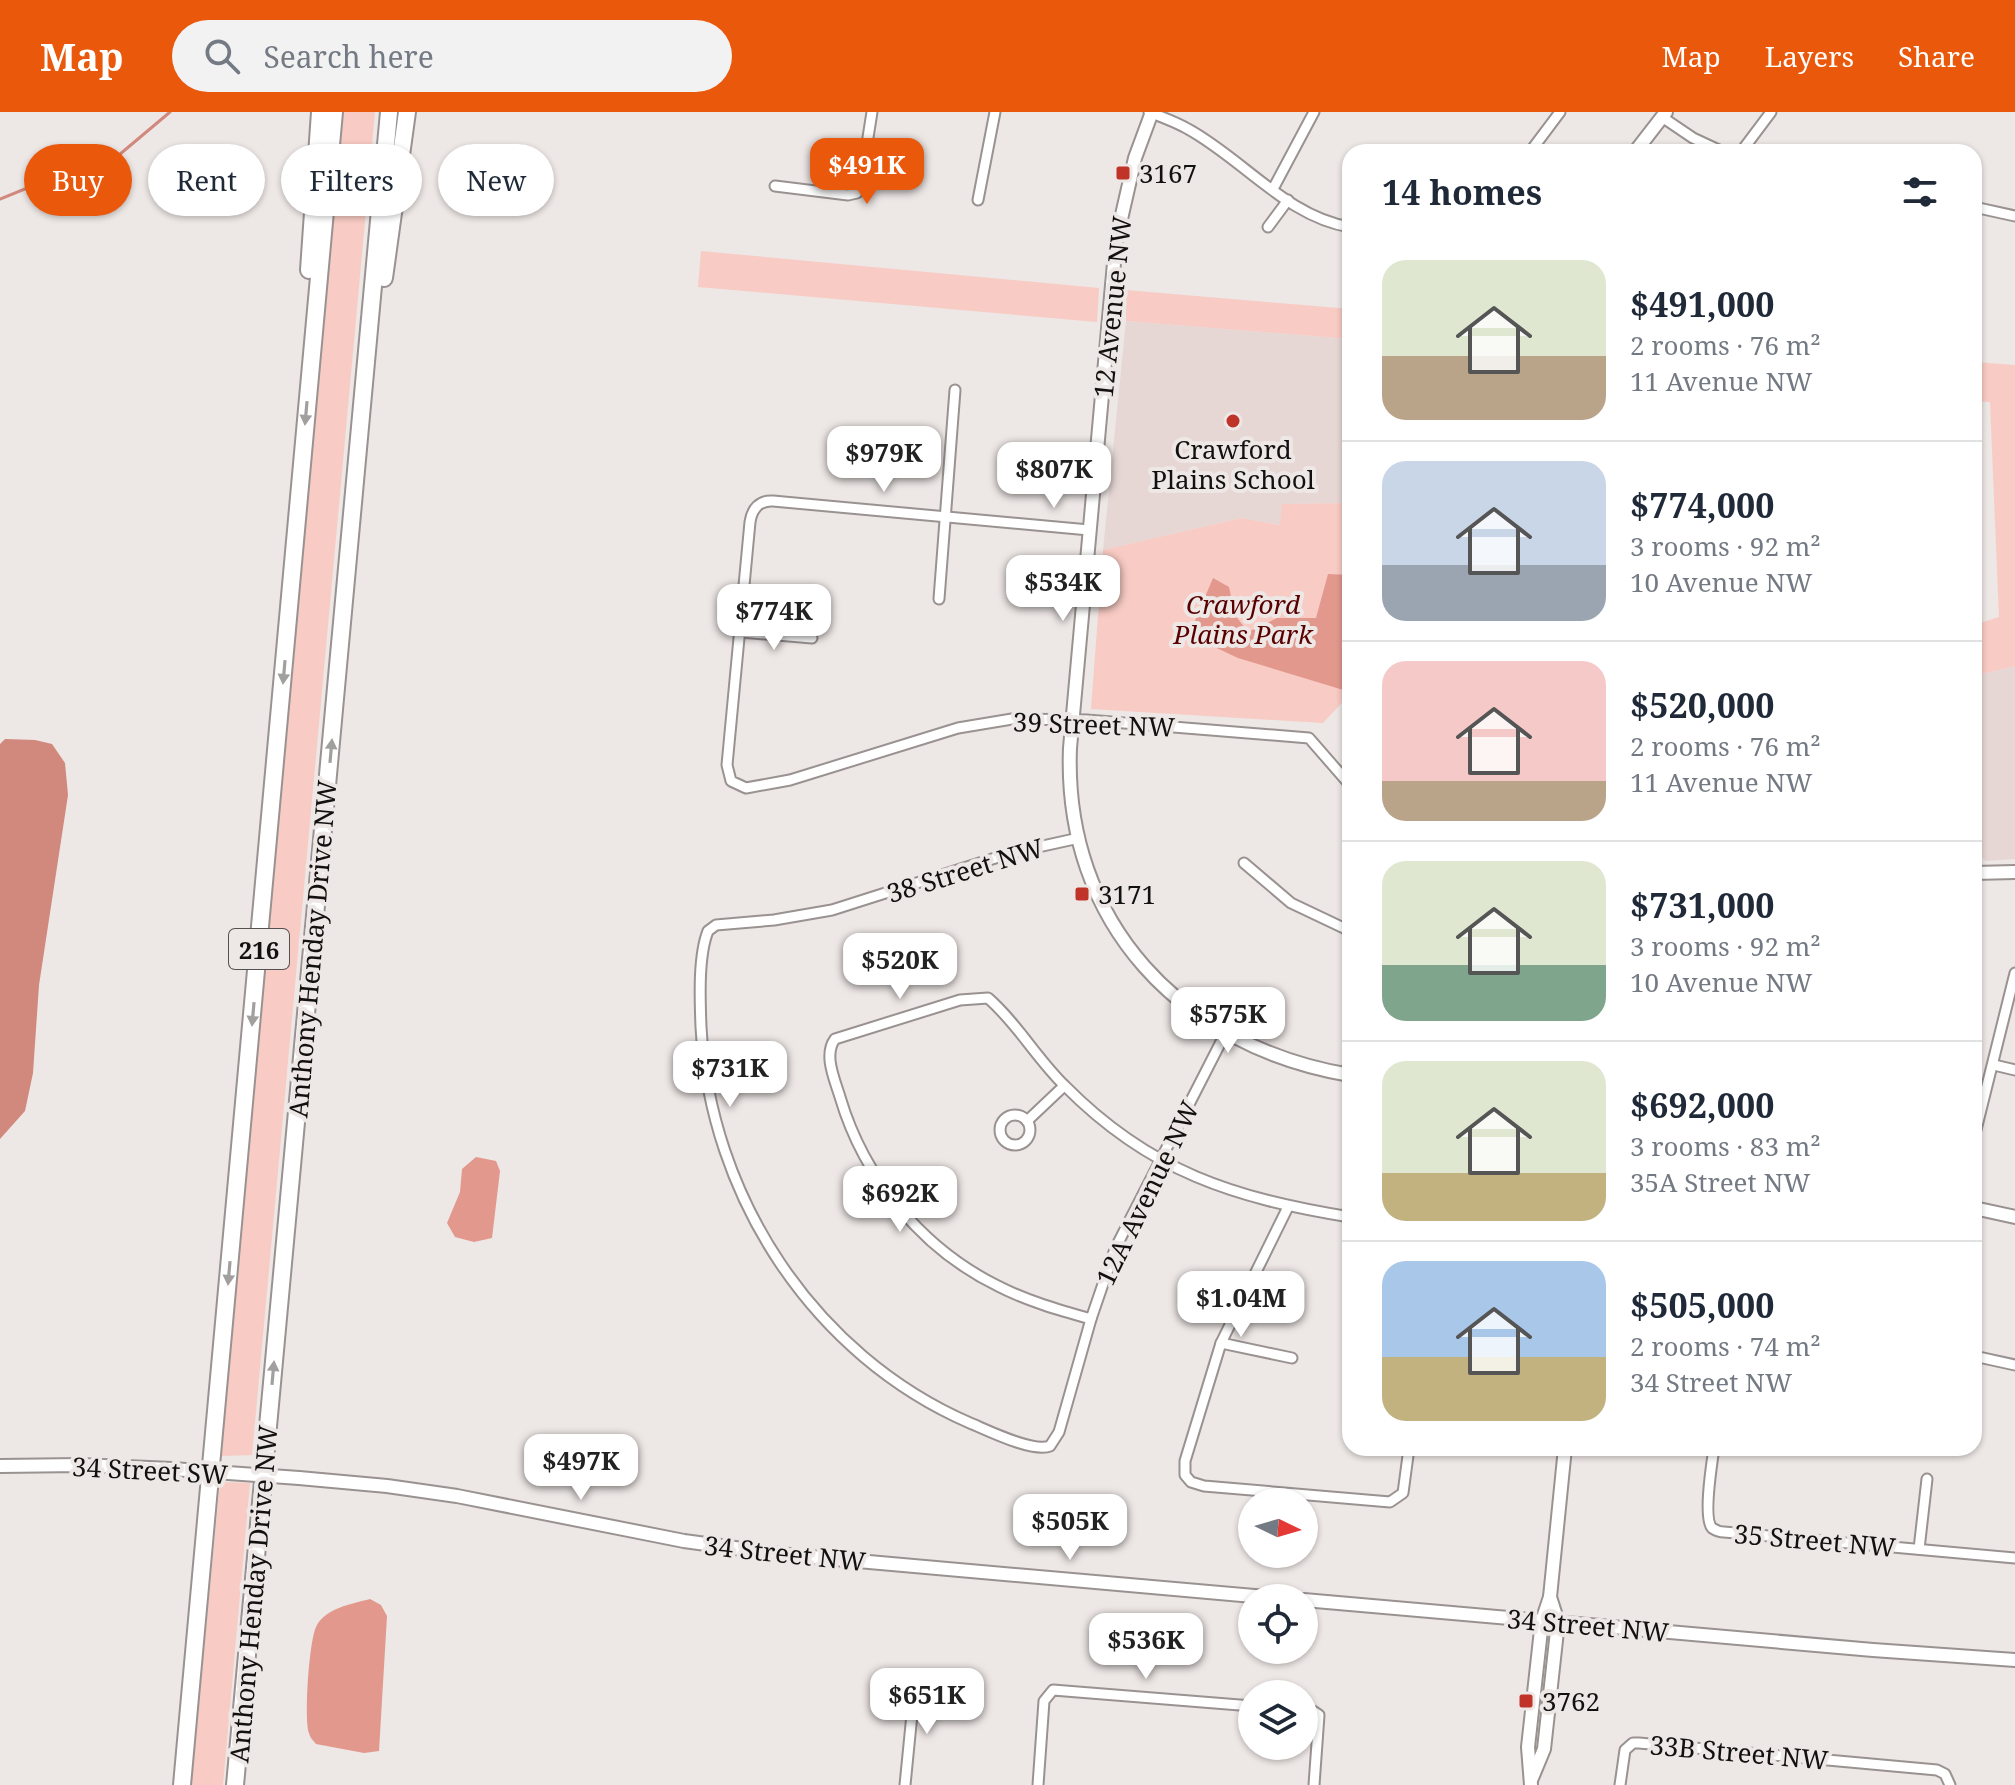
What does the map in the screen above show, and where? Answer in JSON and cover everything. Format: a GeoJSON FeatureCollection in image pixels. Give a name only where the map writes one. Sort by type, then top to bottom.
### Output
{"type":"FeatureCollection","features":[{"type":"Feature","properties":{"kind":"highway"},"geometry":{"type":"LineString","coordinates":[[309,383],[304,338],[320,112]]}},
{"type":"Feature","properties":{"kind":"highway","name":"Anthony Henday Drive NW"},"geometry":{"type":"LineString","coordinates":[[182,1785],[334,112]]}},
{"type":"Feature","properties":{"kind":"highway","name":"Anthony Henday Drive NW"},"geometry":{"type":"LineString","coordinates":[[235,1785],[389,112]]}},
{"type":"Feature","properties":{"kind":"highway"},"geometry":{"type":"LineString","coordinates":[[350,533],[407,112]]}},
{"type":"Feature","properties":{"kind":"main road","name":"12 Avenue NW"},"geometry":{"type":"LineString","coordinates":[[1151,112],[1135,158],[1116,241],[1073,719],[1070,769],[1079,838],[1101,901],[1120,933],[1145,967],[1181,1002],[1225,1034],[1280,1059],[1342,1073]]}},
{"type":"Feature","properties":{"kind":"main road"},"geometry":{"type":"LineString","coordinates":[[1641,144],[1664,114]]}},
{"type":"Feature","properties":{"kind":"main road"},"geometry":{"type":"LineString","coordinates":[[1982,873],[2015,872]]}},
{"type":"Feature","properties":{"kind":"main road"},"geometry":{"type":"LineString","coordinates":[[1982,1210],[2015,1217]]}},
{"type":"Feature","properties":{"kind":"main road"},"geometry":{"type":"LineString","coordinates":[[1532,1782],[1528,1747],[1542,1621],[1550,1597],[1564,1456]]}},
{"type":"Feature","properties":{"kind":"main road","name":"34 Street SW"},"geometry":{"type":"LineString","coordinates":[[0,1466],[80,1465],[299,1478]]}},
{"type":"Feature","properties":{"kind":"main road","name":"34 Street NW"},"geometry":{"type":"LineString","coordinates":[[299,1478],[457,1496],[684,1541],[779,1554],[1238,1595]]}},
{"type":"Feature","properties":{"kind":"main road"},"geometry":{"type":"LineString","coordinates":[[1532,1782],[1544,1749],[1558,1622],[1550,1597]]}},
{"type":"Feature","properties":{"kind":"main road","name":"34 Street NW"},"geometry":{"type":"LineString","coordinates":[[1318,1601],[2015,1660]]}},
{"type":"Feature","properties":{"kind":"main road","name":"34 Street NW"},"geometry":{"type":"LineString","coordinates":[[1873,1650],[2015,1667]]}},
{"type":"Feature","properties":{"kind":"street"},"geometry":{"type":"LineString","coordinates":[[775,186],[848,195],[857,193],[872,112]]}},
{"type":"Feature","properties":{"kind":"street"},"geometry":{"type":"LineString","coordinates":[[978,200],[995,112]]}},
{"type":"Feature","properties":{"kind":"street"},"geometry":{"type":"LineString","coordinates":[[1151,112],[1189,129],[1318,219],[1342,225]]}},
{"type":"Feature","properties":{"kind":"street"},"geometry":{"type":"LineString","coordinates":[[1273,189],[1314,112]]}},
{"type":"Feature","properties":{"kind":"street"},"geometry":{"type":"LineString","coordinates":[[1536,144],[1560,112]]}},
{"type":"Feature","properties":{"kind":"street"},"geometry":{"type":"LineString","coordinates":[[1747,144],[1771,112]]}},
{"type":"Feature","properties":{"kind":"street"},"geometry":{"type":"LineString","coordinates":[[1664,114],[1693,138],[1706,144]]}},
{"type":"Feature","properties":{"kind":"street"},"geometry":{"type":"LineString","coordinates":[[1268,227],[1288,200]]}},
{"type":"Feature","properties":{"kind":"street"},"geometry":{"type":"LineString","coordinates":[[1982,209],[2015,216]]}},
{"type":"Feature","properties":{"kind":"street"},"geometry":{"type":"LineString","coordinates":[[939,599],[955,390]]}},
{"type":"Feature","properties":{"kind":"street"},"geometry":{"type":"LineString","coordinates":[[812,638],[740,632],[750,522],[759,504],[768,500],[1089,530]]}},
{"type":"Feature","properties":{"kind":"street","name":"39 Street NW"},"geometry":{"type":"LineString","coordinates":[[740,632],[727,765],[731,781],[746,788],[790,780],[978,723],[1029,718],[1309,738],[1342,776]]}},
{"type":"Feature","properties":{"kind":"street","name":"38 Street NW"},"geometry":{"type":"LineString","coordinates":[[1050,1446],[1040,1448],[988,1431],[910,1391],[839,1334],[787,1274],[745,1203],[724,1149],[704,1060],[701,1000],[705,939],[710,928],[832,910],[1011,853],[1079,838]]}},
{"type":"Feature","properties":{"kind":"street"},"geometry":{"type":"LineString","coordinates":[[1244,863],[1291,903],[1342,927]]}},
{"type":"Feature","properties":{"kind":"street"},"geometry":{"type":"LineString","coordinates":[[1982,1109],[2015,973]]}},
{"type":"Feature","properties":{"kind":"street"},"geometry":{"type":"LineString","coordinates":[[1091,1319],[1033,1301],[987,1281],[912,1223],[884,1188],[854,1136],[829,1053],[835,1039],[960,1000],[988,998],[1064,1086],[1105,1123],[1161,1159],[1230,1191],[1288,1207],[1342,1216]]}},
{"type":"Feature","properties":{"kind":"street","name":"12A Avenue NW"},"geometry":{"type":"LineString","coordinates":[[1050,1446],[1059,1432],[1091,1319],[1115,1249],[1225,1034]]}},
{"type":"Feature","properties":{"kind":"street"},"geometry":{"type":"LineString","coordinates":[[1994,1065],[2015,1070]]}},
{"type":"Feature","properties":{"kind":"street"},"geometry":{"type":"LineString","coordinates":[[1027,1121],[1064,1086]]}},
{"type":"Feature","properties":{"kind":"street"},"geometry":{"type":"LineString","coordinates":[[1288,1207],[1221,1343],[1184,1466],[1188,1480],[1204,1486],[1385,1503],[1400,1497],[1405,1487],[1408,1456]]}},
{"type":"Feature","properties":{"kind":"street"},"geometry":{"type":"LineString","coordinates":[[1221,1343],[1292,1358]]}},
{"type":"Feature","properties":{"kind":"street"},"geometry":{"type":"LineString","coordinates":[[1982,1358],[2015,1365]]}},
{"type":"Feature","properties":{"kind":"street","name":"35 Street NW"},"geometry":{"type":"LineString","coordinates":[[1713,1456],[1708,1513],[1712,1528],[1724,1532],[2015,1558]]}},
{"type":"Feature","properties":{"kind":"street","name":"35 Street NW"},"geometry":{"type":"LineString","coordinates":[[1919,1549],[1927,1479]]}},
{"type":"Feature","properties":{"kind":"street"},"geometry":{"type":"LineString","coordinates":[[905,1785],[915,1684]]}},
{"type":"Feature","properties":{"kind":"street"},"geometry":{"type":"LineString","coordinates":[[1038,1785],[1044,1701],[1048,1692],[1238,1705]]}},
{"type":"Feature","properties":{"kind":"street","name":"33B Street NW"},"geometry":{"type":"LineString","coordinates":[[1620,1785],[1623,1757],[1628,1746],[1639,1743],[1937,1770],[1945,1774],[1950,1785]]}},
{"type":"Feature","properties":{"kind":"street"},"geometry":{"type":"LineString","coordinates":[[1314,1785],[1316,1760]]}},
{"type":"Feature","properties":{"kind":"shaded area","name":"Crawford Plains School"},"geometry":{"type":"Polygon","coordinates":[[[1126,321],[1342,338],[1342,503],[1282,504],[1281,525],[1241,518],[1103,550],[1126,321]]]}},
{"type":"Feature","properties":{"kind":"shaded area"},"geometry":{"type":"Polygon","coordinates":[[[1328,574],[1342,575],[1342,690],[1238,658],[1189,635],[1213,578],[1229,587],[1235,615],[1248,632],[1277,618],[1316,618],[1328,574]]]}},
{"type":"Feature","properties":{"kind":"shaded area"},"geometry":{"type":"Polygon","coordinates":[[[2015,666],[2015,859],[1986,861],[1982,858],[1982,674],[2015,666]]]}},
{"type":"Feature","properties":{"kind":"shaded area"},"geometry":{"type":"Polygon","coordinates":[[[5,739],[52,744],[65,763],[68,795],[39,985],[33,1073],[25,1111],[0,1139],[0,744],[5,739]]]}},
{"type":"Feature","properties":{"kind":"shaded area"},"geometry":{"type":"Polygon","coordinates":[[[476,1157],[496,1161],[500,1171],[492,1238],[474,1242],[455,1237],[447,1223],[460,1192],[462,1169],[476,1157]]]}},
{"type":"Feature","properties":{"kind":"shaded area"},"geometry":{"type":"Polygon","coordinates":[[[370,1599],[381,1605],[387,1616],[379,1751],[364,1753],[316,1744],[309,1735],[307,1712],[313,1635],[320,1621],[332,1611],[370,1599]]]}},
{"type":"Feature","properties":{"kind":"green space"},"geometry":{"type":"Polygon","coordinates":[[[343,112],[375,112],[372,144],[340,144],[343,112]]]}},
{"type":"Feature","properties":{"kind":"green space"},"geometry":{"type":"Polygon","coordinates":[[[334,216],[365,216],[252,1455],[221,1456],[334,216]]]}},
{"type":"Feature","properties":{"kind":"green space"},"geometry":{"type":"Polygon","coordinates":[[[701,251],[1099,288],[1097,322],[698,287],[701,251]]]}},
{"type":"Feature","properties":{"kind":"green space"},"geometry":{"type":"Polygon","coordinates":[[[1126,290],[1342,308],[1342,338],[1126,321],[1126,290]]]}},
{"type":"Feature","properties":{"kind":"green space"},"geometry":{"type":"Polygon","coordinates":[[[1982,363],[2015,365],[2015,666],[1982,674],[1982,622],[1999,617],[1990,402],[1982,402],[1982,363]]]}},
{"type":"Feature","properties":{"kind":"green space","name":"Crawford Plains Park"},"geometry":{"type":"Polygon","coordinates":[[[1342,503],[1342,703],[1323,723],[1091,709],[1103,550],[1241,518],[1280,525],[1282,504],[1342,503]]]}},
{"type":"Feature","properties":{"kind":"green space"},"geometry":{"type":"Polygon","coordinates":[[[220,1482],[250,1483],[223,1785],[191,1785],[220,1482]]]}},
{"type":"Feature","properties":{"kind":"waterway"},"geometry":{"type":"LineString","coordinates":[[0,199],[42,182],[57,184],[113,160],[170,112]]}},
{"type":"Feature","properties":{"kind":"place","name":"3167"},"geometry":{"type":"Point","coordinates":[1123,173]}},
{"type":"Feature","properties":{"kind":"place","name":"Crawford Plains School"},"geometry":{"type":"Point","coordinates":[1233,421]}},
{"type":"Feature","properties":{"kind":"place","name":"3171"},"geometry":{"type":"Point","coordinates":[1082,894]}},
{"type":"Feature","properties":{"kind":"place","name":"3762"},"geometry":{"type":"Point","coordinates":[1526,1701]}}]}
